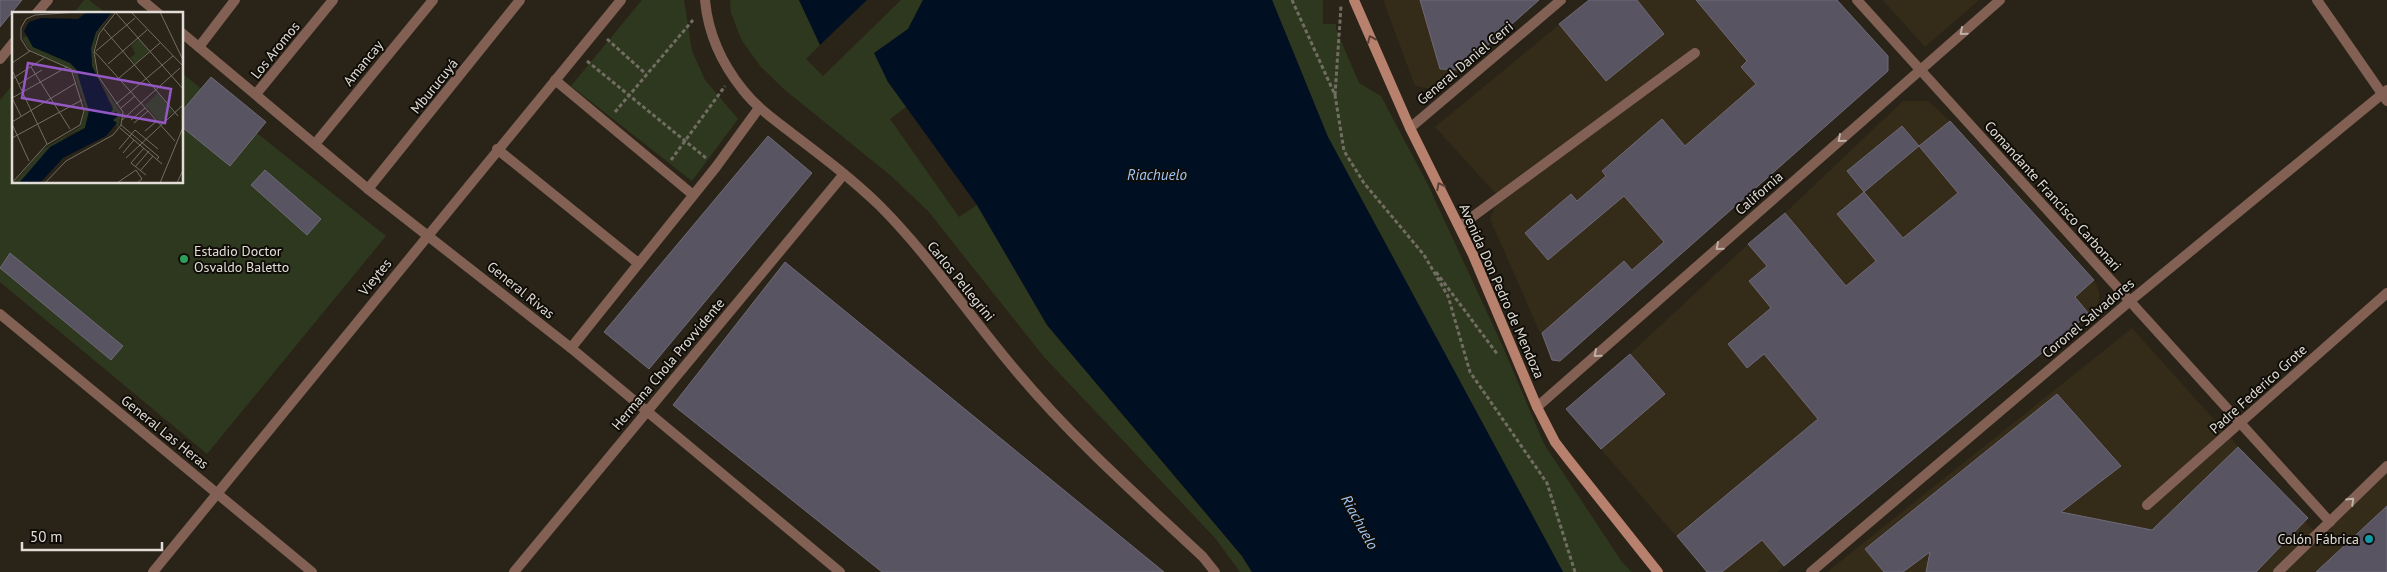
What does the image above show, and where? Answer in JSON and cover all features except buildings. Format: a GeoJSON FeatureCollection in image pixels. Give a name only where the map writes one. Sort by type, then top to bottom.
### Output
{"type":"FeatureCollection","features":[{"type":"Feature","properties":{"kind":"main road","name":"Avenida Don Pedro de Mendoza"},"geometry":{"type":"LineString","coordinates":[[1354,0],[1410,128],[1460,226],[1537,407],[1555,442],[1658,572]]}},
{"type":"Feature","properties":{"kind":"street"},"geometry":{"type":"LineString","coordinates":[[38,12],[48,0]]}},
{"type":"Feature","properties":{"kind":"street"},"geometry":{"type":"LineString","coordinates":[[199,47],[235,0]]}},
{"type":"Feature","properties":{"kind":"street","name":"Los Aromos"},"geometry":{"type":"LineString","coordinates":[[256,94],[334,0]]}},
{"type":"Feature","properties":{"kind":"street","name":"Amancay"},"geometry":{"type":"LineString","coordinates":[[315,144],[433,0]]}},
{"type":"Feature","properties":{"kind":"street","name":"Mburucuyá"},"geometry":{"type":"LineString","coordinates":[[368,188],[520,0]]}},
{"type":"Feature","properties":{"kind":"street","name":"Vieytes"},"geometry":{"type":"LineString","coordinates":[[153,572],[621,0]]}},
{"type":"Feature","properties":{"kind":"street","name":"General Daniel Cerri"},"geometry":{"type":"LineString","coordinates":[[1410,128],[1561,0]]}},
{"type":"Feature","properties":{"kind":"street","name":"Comandante Francisco Carbonari"},"geometry":{"type":"LineString","coordinates":[[1857,0],[2330,522]]}},
{"type":"Feature","properties":{"kind":"street","name":"California"},"geometry":{"type":"LineString","coordinates":[[1537,407],[2000,0]]}},
{"type":"Feature","properties":{"kind":"street"},"geometry":{"type":"LineString","coordinates":[[2317,0],[2385,95]]}},
{"type":"Feature","properties":{"kind":"street"},"geometry":{"type":"LineString","coordinates":[[147,1],[157,12]]}},
{"type":"Feature","properties":{"kind":"street","name":"Carlos Pellegrini"},"geometry":{"type":"LineString","coordinates":[[705,3],[719,54],[732,76],[759,108],[844,174],[879,205],[917,248],[1017,372],[1047,406],[1093,454],[1203,557],[1215,572]]}},
{"type":"Feature","properties":{"kind":"street","name":"General Rivas"},"geometry":{"type":"LineString","coordinates":[[184,35],[368,188],[571,348],[840,572]]}},
{"type":"Feature","properties":{"kind":"street"},"geometry":{"type":"LineString","coordinates":[[0,59],[12,44]]}},
{"type":"Feature","properties":{"kind":"street"},"geometry":{"type":"LineString","coordinates":[[1460,226],[1694,53]]}},
{"type":"Feature","properties":{"kind":"street"},"geometry":{"type":"LineString","coordinates":[[555,80],[692,194]]}},
{"type":"Feature","properties":{"kind":"street","name":"Coronel Salvadores"},"geometry":{"type":"LineString","coordinates":[[1811,572],[2130,301],[2385,95]]}},
{"type":"Feature","properties":{"kind":"street"},"geometry":{"type":"LineString","coordinates":[[571,348],[692,194],[716,167],[759,108]]}},
{"type":"Feature","properties":{"kind":"street"},"geometry":{"type":"LineString","coordinates":[[498,149],[638,263]]}},
{"type":"Feature","properties":{"kind":"street","name":"Hermana Chola Provvidente"},"geometry":{"type":"LineString","coordinates":[[514,572],[844,174]]}},
{"type":"Feature","properties":{"kind":"street","name":"Padre Federico Grote"},"geometry":{"type":"LineString","coordinates":[[2147,506],[2387,293]]}},
{"type":"Feature","properties":{"kind":"street","name":"General Las Heras"},"geometry":{"type":"LineString","coordinates":[[0,314],[312,572]]}},
{"type":"Feature","properties":{"kind":"street"},"geometry":{"type":"LineString","coordinates":[[2278,572],[2387,466]]}},
{"type":"Feature","properties":{"kind":"path"},"geometry":{"type":"LineString","coordinates":[[1292,0],[1335,96]]}},
{"type":"Feature","properties":{"kind":"path"},"geometry":{"type":"LineString","coordinates":[[1342,0],[1335,96],[1344,151],[1364,183],[1424,255],[1501,359]]}},
{"type":"Feature","properties":{"kind":"path"},"geometry":{"type":"LineString","coordinates":[[606,122],[705,3]]}},
{"type":"Feature","properties":{"kind":"path"},"geometry":{"type":"LineString","coordinates":[[596,30],[646,74]]}},
{"type":"Feature","properties":{"kind":"path"},"geometry":{"type":"LineString","coordinates":[[577,53],[716,167]]}},
{"type":"Feature","properties":{"kind":"path"},"geometry":{"type":"LineString","coordinates":[[663,169],[732,76]]}},
{"type":"Feature","properties":{"kind":"path"},"geometry":{"type":"LineString","coordinates":[[1424,255],[1448,296],[1470,372],[1547,483],[1576,572]]}},
{"type":"Feature","properties":{"kind":"shaded area"},"geometry":{"type":"Polygon","coordinates":[[[1383,0],[1539,0],[1460,70],[1432,89],[1415,86],[1383,0]]]}},
{"type":"Feature","properties":{"kind":"shaded area"},"geometry":{"type":"Polygon","coordinates":[[[1589,0],[1837,0],[1888,56],[1888,71],[1560,361],[1552,360],[1490,219],[1499,197],[1435,127],[1589,0]]]}},
{"type":"Feature","properties":{"kind":"shaded area"},"geometry":{"type":"Polygon","coordinates":[[[1883,0],[1979,0],[1925,47],[1883,0]]]}},
{"type":"Feature","properties":{"kind":"shaded area"},"geometry":{"type":"Polygon","coordinates":[[[1903,101],[1928,101],[1950,121],[2094,280],[2099,291],[2099,305],[1777,572],[1707,572],[1566,409],[1630,354],[1748,244],[1785,213],[1903,101]]]}},
{"type":"Feature","properties":{"kind":"shaded area"},"geometry":{"type":"Polygon","coordinates":[[[2132,328],[2314,531],[2387,467],[2387,572],[1827,572],[2132,328]]]}},
{"type":"Feature","properties":{"kind":"green space"},"geometry":{"type":"Polygon","coordinates":[[[84,0],[89,0],[104,12],[75,12],[84,0]]]}},
{"type":"Feature","properties":{"kind":"green space"},"geometry":{"type":"Polygon","coordinates":[[[642,0],[684,0],[692,51],[705,80],[738,119],[692,181],[571,86],[642,0]]]}},
{"type":"Feature","properties":{"kind":"green space"},"geometry":{"type":"Polygon","coordinates":[[[730,0],[799,0],[820,45],[806,59],[823,76],[901,0],[923,0],[908,29],[875,53],[888,82],[907,106],[890,119],[959,217],[977,205],[1047,325],[1242,556],[1252,572],[1240,572],[1215,538],[1044,357],[928,211],[890,175],[785,90],[760,66],[741,39],[731,13],[730,0]]]}},
{"type":"Feature","properties":{"kind":"green space"},"geometry":{"type":"Polygon","coordinates":[[[1272,0],[1323,0],[1323,24],[1336,24],[1336,29],[1359,83],[1381,96],[1428,185],[1503,347],[1544,444],[1622,562],[1632,572],[1563,572],[1328,137],[1272,0]]]}},
{"type":"Feature","properties":{"kind":"green space","name":"Estadio Doctor Osvaldo Baletto"},"geometry":{"type":"Polygon","coordinates":[[[184,75],[386,236],[207,454],[0,282],[0,100],[12,85],[12,184],[184,184],[184,75]]]}},
{"type":"Feature","properties":{"kind":"water"},"geometry":{"type":"Polygon","coordinates":[[[799,0],[867,0],[820,45],[799,0]]]}},
{"type":"Feature","properties":{"kind":"water","name":"Riachuelo"},"geometry":{"type":"Polygon","coordinates":[[[923,0],[1272,0],[1328,137],[1563,572],[1252,572],[1242,556],[1047,325],[977,205],[888,82],[874,53],[908,29],[923,0]]]}},
{"type":"Feature","properties":{"kind":"place","name":"Estadio Doctor Osvaldo Baletto"},"geometry":{"type":"Point","coordinates":[184,259]}},
{"type":"Feature","properties":{"kind":"place","name":"Colón Fábrica"},"geometry":{"type":"Point","coordinates":[2369,539]}}]}
